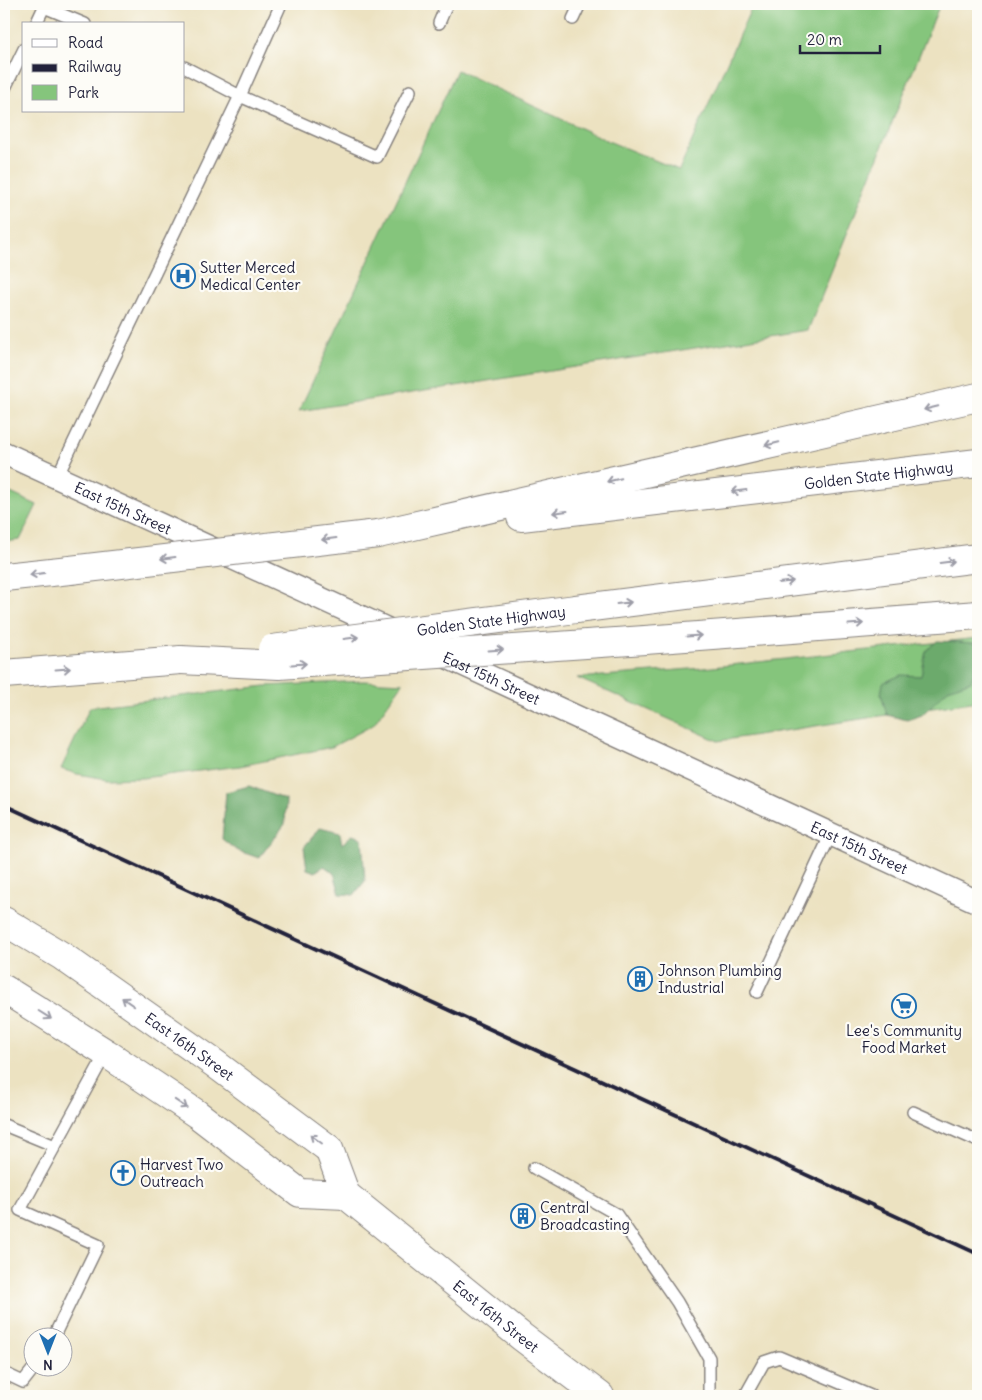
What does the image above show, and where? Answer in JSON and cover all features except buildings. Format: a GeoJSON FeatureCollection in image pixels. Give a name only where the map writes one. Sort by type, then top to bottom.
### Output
{"type":"FeatureCollection","features":[{"type":"Feature","properties":{"kind":"main road"},"geometry":{"type":"LineString","coordinates":[[378,534],[978,397]]}},
{"type":"Feature","properties":{"kind":"main road","name":"Golden State Highway"},"geometry":{"type":"LineString","coordinates":[[4,577],[978,463]]}},
{"type":"Feature","properties":{"kind":"main road","name":"Golden State Highway"},"geometry":{"type":"LineString","coordinates":[[9,674],[181,660],[978,558]]}},
{"type":"Feature","properties":{"kind":"main road"},"geometry":{"type":"LineString","coordinates":[[181,660],[279,665],[978,616]]}},
{"type":"Feature","properties":{"kind":"main road","name":"East 16th Street"},"geometry":{"type":"LineString","coordinates":[[4,921],[62,956],[214,1063],[329,1148],[346,1195],[522,1338],[600,1396]]}},
{"type":"Feature","properties":{"kind":"main road"},"geometry":{"type":"LineString","coordinates":[[4,989],[106,1053],[197,1114],[300,1192],[346,1195]]}},
{"type":"Feature","properties":{"kind":"street","name":"East 15th Street"},"geometry":{"type":"LineString","coordinates":[[4,453],[978,902]]}},
{"type":"Feature","properties":{"kind":"lane"},"geometry":{"type":"LineString","coordinates":[[57,477],[240,96],[281,4]]}},
{"type":"Feature","properties":{"kind":"lane"},"geometry":{"type":"LineString","coordinates":[[439,23],[447,4]]}},
{"type":"Feature","properties":{"kind":"lane"},"geometry":{"type":"LineString","coordinates":[[573,19],[580,4]]}},
{"type":"Feature","properties":{"kind":"lane"},"geometry":{"type":"LineString","coordinates":[[37,22],[44,7],[79,22]]}},
{"type":"Feature","properties":{"kind":"lane"},"geometry":{"type":"LineString","coordinates":[[4,90],[22,53]]}},
{"type":"Feature","properties":{"kind":"lane"},"geometry":{"type":"LineString","coordinates":[[185,68],[240,96],[377,157],[410,91]]}},
{"type":"Feature","properties":{"kind":"lane"},"geometry":{"type":"LineString","coordinates":[[757,992],[831,834]]}},
{"type":"Feature","properties":{"kind":"lane"},"geometry":{"type":"LineString","coordinates":[[58,1328],[98,1245],[20,1210],[106,1053]]}},
{"type":"Feature","properties":{"kind":"lane"},"geometry":{"type":"LineString","coordinates":[[912,1112],[978,1141]]}},
{"type":"Feature","properties":{"kind":"lane"},"geometry":{"type":"LineString","coordinates":[[4,1125],[55,1146]]}},
{"type":"Feature","properties":{"kind":"lane"},"geometry":{"type":"LineString","coordinates":[[534,1168],[616,1214],[677,1302],[709,1358],[709,1396]]}},
{"type":"Feature","properties":{"kind":"lane"},"geometry":{"type":"LineString","coordinates":[[745,1396],[764,1362],[779,1357],[871,1396]]}},
{"type":"Feature","properties":{"kind":"lane"},"geometry":{"type":"LineString","coordinates":[[4,1373],[23,1382],[26,1378]]}},
{"type":"Feature","properties":{"kind":"green space"},"geometry":{"type":"Polygon","coordinates":[[[753,4],[940,4],[808,330],[299,411],[457,70],[608,141],[679,170],[753,4]]]}},
{"type":"Feature","properties":{"kind":"green space"},"geometry":{"type":"Polygon","coordinates":[[[4,490],[37,505],[20,540],[4,542],[4,490]]]}},
{"type":"Feature","properties":{"kind":"green space"},"geometry":{"type":"Polygon","coordinates":[[[978,638],[978,701],[718,741],[577,678],[703,668],[978,638]]]}},
{"type":"Feature","properties":{"kind":"green space"},"geometry":{"type":"Polygon","coordinates":[[[937,641],[975,643],[978,657],[971,681],[948,689],[922,715],[907,720],[887,715],[881,694],[883,683],[901,675],[921,676],[926,651],[937,641]]]}},
{"type":"Feature","properties":{"kind":"green space"},"geometry":{"type":"Polygon","coordinates":[[[363,681],[403,683],[373,725],[332,747],[240,766],[142,778],[107,779],[61,769],[90,707],[265,686],[363,681]]]}},
{"type":"Feature","properties":{"kind":"green space"},"geometry":{"type":"Polygon","coordinates":[[[249,786],[286,800],[285,824],[259,858],[236,850],[222,839],[226,792],[249,786]]]}},
{"type":"Feature","properties":{"kind":"green space"},"geometry":{"type":"Polygon","coordinates":[[[320,828],[340,833],[342,844],[352,835],[362,838],[365,881],[354,895],[340,894],[334,873],[324,866],[315,872],[307,869],[304,847],[320,828]]]}},
{"type":"Feature","properties":{"kind":"railway"},"geometry":{"type":"LineString","coordinates":[[4,805],[978,1254]]}},
{"type":"Feature","properties":{"kind":"place","name":"Sutter Merced Medical Center"},"geometry":{"type":"Point","coordinates":[183,276]}},
{"type":"Feature","properties":{"kind":"place","name":"Johnson Plumbing Industrial"},"geometry":{"type":"Point","coordinates":[640,979]}},
{"type":"Feature","properties":{"kind":"place","name":"Lee's Community Food Market"},"geometry":{"type":"Point","coordinates":[904,1006]}},
{"type":"Feature","properties":{"kind":"place","name":"Harvest Two Outreach"},"geometry":{"type":"Point","coordinates":[123,1173]}},
{"type":"Feature","properties":{"kind":"place","name":"Central Broadcasting"},"geometry":{"type":"Point","coordinates":[523,1216]}}]}
